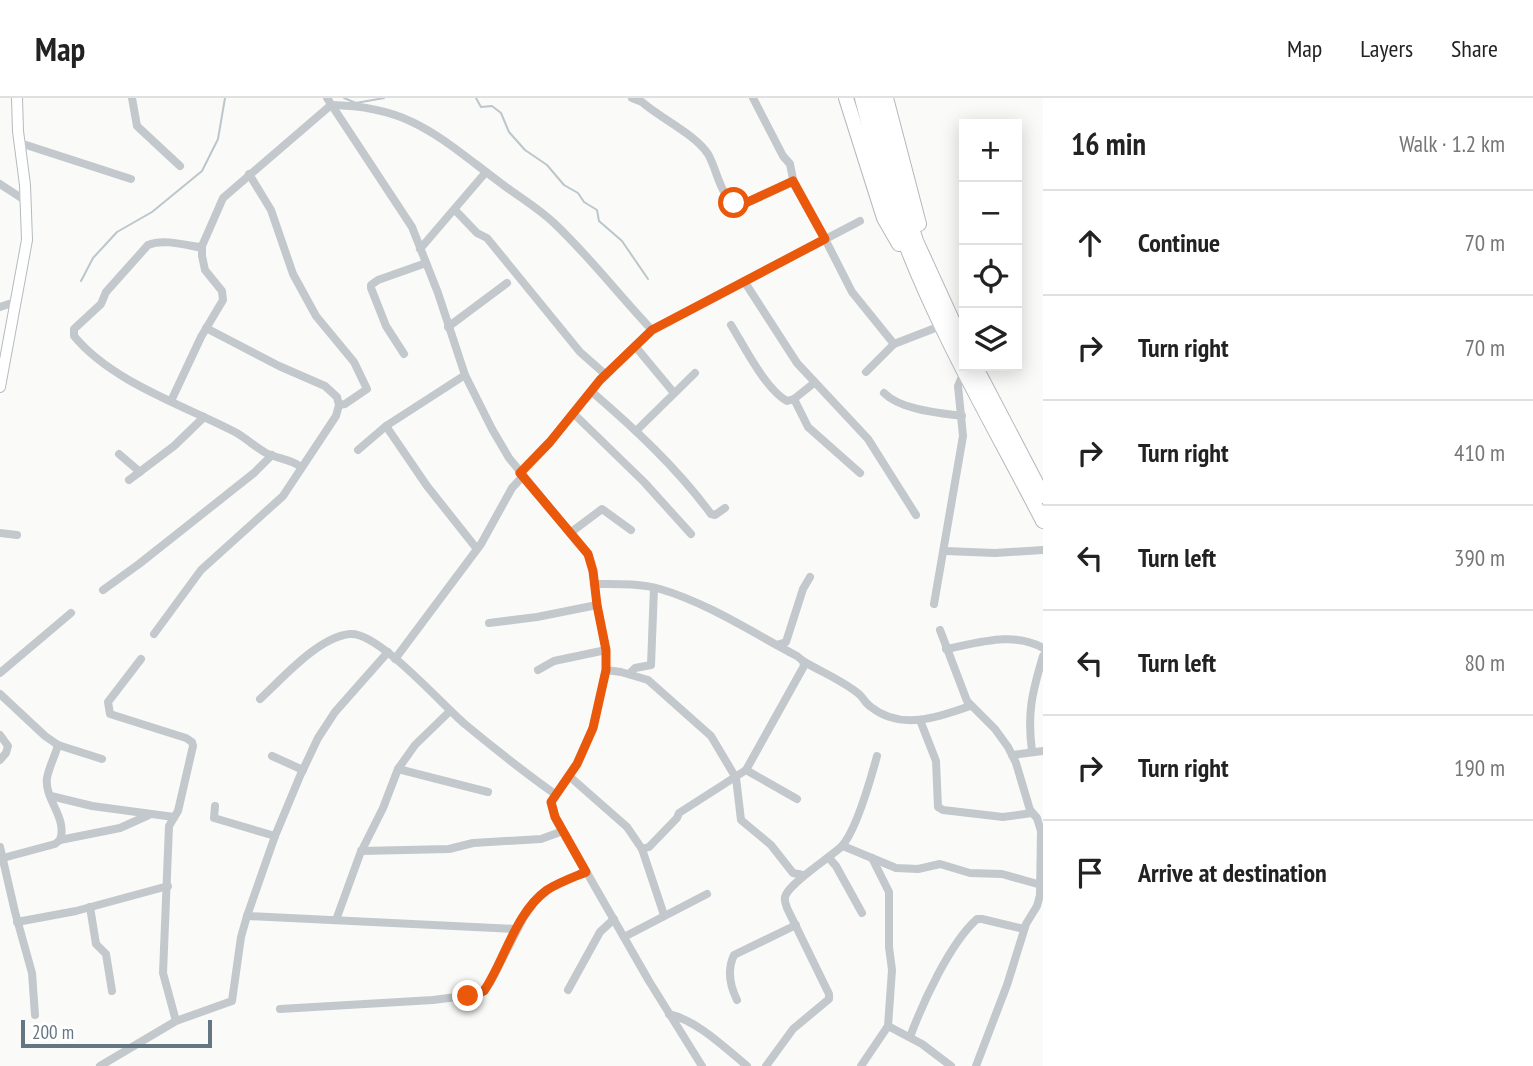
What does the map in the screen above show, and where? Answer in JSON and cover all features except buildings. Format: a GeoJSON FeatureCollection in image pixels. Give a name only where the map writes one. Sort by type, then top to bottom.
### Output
{"type":"FeatureCollection","features":[{"type":"Feature","properties":{"kind":"highway"},"geometry":{"type":"LineString","coordinates":[[846,98],[884,218],[928,283],[959,337]]}},
{"type":"Feature","properties":{"kind":"highway"},"geometry":{"type":"LineString","coordinates":[[862,98],[888,174],[916,242],[943,325],[959,350]]}},
{"type":"Feature","properties":{"kind":"highway"},"geometry":{"type":"LineString","coordinates":[[875,98],[888,174]]}},
{"type":"Feature","properties":{"kind":"highway"},"geometry":{"type":"LineString","coordinates":[[886,98],[911,191],[928,283]]}},
{"type":"Feature","properties":{"kind":"highway"},"geometry":{"type":"LineString","coordinates":[[971,371],[1043,521]]}},
{"type":"Feature","properties":{"kind":"highway"},"geometry":{"type":"LineString","coordinates":[[972,371],[1043,496]]}},
{"type":"Feature","properties":{"kind":"street"},"geometry":{"type":"LineString","coordinates":[[0,387],[26,252],[26,201],[17,98]]}},
{"type":"Feature","properties":{"kind":"street"},"geometry":{"type":"LineString","coordinates":[[132,98],[137,127],[180,166]]}},
{"type":"Feature","properties":{"kind":"street"},"geometry":{"type":"LineString","coordinates":[[632,98],[642,102],[707,153],[728,198],[739,206],[793,181]]}},
{"type":"Feature","properties":{"kind":"street"},"geometry":{"type":"LineString","coordinates":[[753,98],[783,156],[790,164],[793,181],[852,292],[894,344]]}},
{"type":"Feature","properties":{"kind":"street"},"geometry":{"type":"LineString","coordinates":[[329,102],[382,111],[418,123],[455,147],[552,221],[652,330]]}},
{"type":"Feature","properties":{"kind":"street"},"geometry":{"type":"LineString","coordinates":[[171,401],[206,328],[223,300],[222,291],[205,270],[202,246],[223,198],[329,102]]}},
{"type":"Feature","properties":{"kind":"street"},"geometry":{"type":"LineString","coordinates":[[329,102],[403,210],[439,293],[465,376],[492,429],[522,475],[588,554],[606,650],[606,670],[593,728],[577,764],[551,802],[555,817],[586,872],[702,1066]]}},
{"type":"Feature","properties":{"kind":"street"},"geometry":{"type":"LineString","coordinates":[[20,143],[131,179]]}},
{"type":"Feature","properties":{"kind":"street"},"geometry":{"type":"LineString","coordinates":[[420,248],[455,211],[486,172]]}},
{"type":"Feature","properties":{"kind":"street"},"geometry":{"type":"LineString","coordinates":[[154,634],[201,569],[283,496],[336,416],[340,402],[367,389],[354,362],[316,316],[293,274],[271,210],[249,174]]}},
{"type":"Feature","properties":{"kind":"street"},"geometry":{"type":"LineString","coordinates":[[0,184],[26,201]]}},
{"type":"Feature","properties":{"kind":"street"},"geometry":{"type":"LineString","coordinates":[[455,211],[477,233],[486,238],[580,352],[606,375]]}},
{"type":"Feature","properties":{"kind":"street"},"geometry":{"type":"LineString","coordinates":[[396,659],[477,549],[512,488],[606,375],[635,346],[652,330],[860,221]]}},
{"type":"Feature","properties":{"kind":"street"},"geometry":{"type":"LineString","coordinates":[[202,246],[166,243],[148,245],[106,292],[100,304],[74,329],[74,336],[110,368],[238,434],[272,455],[295,462],[301,467]]}},
{"type":"Feature","properties":{"kind":"street"},"geometry":{"type":"LineString","coordinates":[[404,354],[386,326],[371,285],[426,263]]}},
{"type":"Feature","properties":{"kind":"street"},"geometry":{"type":"LineString","coordinates":[[744,281],[786,348],[814,383],[868,439],[916,515]]}},
{"type":"Feature","properties":{"kind":"street"},"geometry":{"type":"LineString","coordinates":[[448,327],[507,283]]}},
{"type":"Feature","properties":{"kind":"street"},"geometry":{"type":"LineString","coordinates":[[0,307],[15,302]]}},
{"type":"Feature","properties":{"kind":"street"},"geometry":{"type":"LineString","coordinates":[[866,372],[894,344],[943,325]]}},
{"type":"Feature","properties":{"kind":"street"},"geometry":{"type":"LineString","coordinates":[[731,326],[782,399],[794,399],[814,383]]}},
{"type":"Feature","properties":{"kind":"street"},"geometry":{"type":"LineString","coordinates":[[206,328],[279,366],[326,386],[340,402]]}},
{"type":"Feature","properties":{"kind":"street"},"geometry":{"type":"LineString","coordinates":[[635,346],[674,393]]}},
{"type":"Feature","properties":{"kind":"street"},"geometry":{"type":"LineString","coordinates":[[934,604],[963,436],[958,386],[968,371]]}},
{"type":"Feature","properties":{"kind":"street"},"geometry":{"type":"LineString","coordinates":[[636,430],[695,373]]}},
{"type":"Feature","properties":{"kind":"street"},"geometry":{"type":"LineString","coordinates":[[358,450],[386,426],[465,376]]}},
{"type":"Feature","properties":{"kind":"street"},"geometry":{"type":"LineString","coordinates":[[592,392],[636,430],[680,475],[711,514],[715,515],[725,508]]}},
{"type":"Feature","properties":{"kind":"street"},"geometry":{"type":"LineString","coordinates":[[884,393],[897,402],[914,407],[962,415]]}},
{"type":"Feature","properties":{"kind":"street"},"geometry":{"type":"LineString","coordinates":[[794,399],[808,427],[860,473]]}},
{"type":"Feature","properties":{"kind":"street"},"geometry":{"type":"LineString","coordinates":[[574,414],[644,482],[691,534]]}},
{"type":"Feature","properties":{"kind":"street"},"geometry":{"type":"LineString","coordinates":[[129,480],[174,446],[204,417]]}},
{"type":"Feature","properties":{"kind":"street"},"geometry":{"type":"LineString","coordinates":[[386,426],[427,486],[477,549]]}},
{"type":"Feature","properties":{"kind":"street"},"geometry":{"type":"LineString","coordinates":[[119,454],[140,472]]}},
{"type":"Feature","properties":{"kind":"street"},"geometry":{"type":"LineString","coordinates":[[103,590],[254,473],[272,455]]}},
{"type":"Feature","properties":{"kind":"street"},"geometry":{"type":"LineString","coordinates":[[570,533],[602,509],[631,530]]}},
{"type":"Feature","properties":{"kind":"street"},"geometry":{"type":"LineString","coordinates":[[0,533],[18,535]]}},
{"type":"Feature","properties":{"kind":"street"},"geometry":{"type":"LineString","coordinates":[[945,551],[995,553],[1043,550]]}},
{"type":"Feature","properties":{"kind":"street"},"geometry":{"type":"LineString","coordinates":[[777,645],[786,642],[803,589],[810,578]]}},
{"type":"Feature","properties":{"kind":"street"},"geometry":{"type":"LineString","coordinates":[[594,584],[654,588],[715,612],[777,645],[860,695],[869,706],[885,716],[920,720],[940,717],[970,706]]}},
{"type":"Feature","properties":{"kind":"street"},"geometry":{"type":"LineString","coordinates":[[629,674],[635,668],[651,665],[654,588]]}},
{"type":"Feature","properties":{"kind":"street"},"geometry":{"type":"LineString","coordinates":[[489,623],[597,605]]}},
{"type":"Feature","properties":{"kind":"street"},"geometry":{"type":"LineString","coordinates":[[0,673],[71,613]]}},
{"type":"Feature","properties":{"kind":"street"},"geometry":{"type":"LineString","coordinates":[[940,630],[970,706],[995,729],[1012,755],[1041,831],[1040,906],[1031,914],[1024,929],[1007,985],[976,1066]]}},
{"type":"Feature","properties":{"kind":"street"},"geometry":{"type":"LineString","coordinates":[[260,699],[309,653],[341,636],[357,634],[388,652],[450,711],[555,794]]}},
{"type":"Feature","properties":{"kind":"street"},"geometry":{"type":"LineString","coordinates":[[946,649],[998,639],[1024,641],[1043,649]]}},
{"type":"Feature","properties":{"kind":"street"},"geometry":{"type":"LineString","coordinates":[[538,670],[554,661],[606,650]]}},
{"type":"Feature","properties":{"kind":"street"},"geometry":{"type":"LineString","coordinates":[[100,1066],[176,1021],[232,1001],[241,937],[247,916],[275,836],[303,770],[335,712],[388,652]]}},
{"type":"Feature","properties":{"kind":"street"},"geometry":{"type":"LineString","coordinates":[[1032,751],[1028,722],[1030,704],[1043,656]]}},
{"type":"Feature","properties":{"kind":"street"},"geometry":{"type":"LineString","coordinates":[[141,659],[108,702],[110,714],[182,736],[192,742],[193,746],[182,798],[169,826],[163,973],[176,1021]]}},
{"type":"Feature","properties":{"kind":"street"},"geometry":{"type":"LineString","coordinates":[[642,849],[649,847],[679,813],[746,770],[804,666],[803,661]]}},
{"type":"Feature","properties":{"kind":"street"},"geometry":{"type":"LineString","coordinates":[[606,670],[648,680],[711,736],[736,778],[741,820],[771,845],[793,873],[803,875]]}},
{"type":"Feature","properties":{"kind":"street"},"geometry":{"type":"LineString","coordinates":[[0,694],[58,745],[102,759]]}},
{"type":"Feature","properties":{"kind":"street"},"geometry":{"type":"LineString","coordinates":[[336,920],[361,851],[383,808],[398,769],[415,745],[450,711]]}},
{"type":"Feature","properties":{"kind":"street"},"geometry":{"type":"LineString","coordinates":[[920,720],[936,761],[938,807],[943,810],[1003,817],[1032,813]]}},
{"type":"Feature","properties":{"kind":"street"},"geometry":{"type":"LineString","coordinates":[[0,735],[8,746],[0,760]]}},
{"type":"Feature","properties":{"kind":"street"},"geometry":{"type":"LineString","coordinates":[[58,745],[47,778],[61,825],[60,840]]}},
{"type":"Feature","properties":{"kind":"street"},"geometry":{"type":"LineString","coordinates":[[1012,755],[1043,751]]}},
{"type":"Feature","properties":{"kind":"street"},"geometry":{"type":"LineString","coordinates":[[272,756],[303,770]]}},
{"type":"Feature","properties":{"kind":"street"},"geometry":{"type":"LineString","coordinates":[[766,1066],[793,1029],[829,999],[830,994],[785,900],[786,894],[803,875],[843,846],[870,785],[877,756]]}},
{"type":"Feature","properties":{"kind":"street"},"geometry":{"type":"LineString","coordinates":[[398,769],[488,792]]}},
{"type":"Feature","properties":{"kind":"street"},"geometry":{"type":"LineString","coordinates":[[746,770],[797,799]]}},
{"type":"Feature","properties":{"kind":"street"},"geometry":{"type":"LineString","coordinates":[[569,776],[627,827],[642,849],[664,915]]}},
{"type":"Feature","properties":{"kind":"street"},"geometry":{"type":"LineString","coordinates":[[51,796],[92,806],[174,817]]}},
{"type":"Feature","properties":{"kind":"street"},"geometry":{"type":"LineString","coordinates":[[215,806],[214,818],[275,836]]}},
{"type":"Feature","properties":{"kind":"street"},"geometry":{"type":"LineString","coordinates":[[3,858],[55,844],[60,840],[120,828],[149,815]]}},
{"type":"Feature","properties":{"kind":"street"},"geometry":{"type":"LineString","coordinates":[[361,851],[449,849],[473,843],[541,839],[563,831]]}},
{"type":"Feature","properties":{"kind":"street"},"geometry":{"type":"LineString","coordinates":[[843,846],[896,868],[918,869],[940,864],[970,873],[1002,874],[1041,885]]}},
{"type":"Feature","properties":{"kind":"street"},"geometry":{"type":"LineString","coordinates":[[0,847],[17,922],[32,972],[35,1015]]}},
{"type":"Feature","properties":{"kind":"street"},"geometry":{"type":"LineString","coordinates":[[829,858],[862,913]]}},
{"type":"Feature","properties":{"kind":"street"},"geometry":{"type":"LineString","coordinates":[[861,1066],[888,1026],[892,970],[889,892],[872,858]]}},
{"type":"Feature","properties":{"kind":"street"},"geometry":{"type":"LineString","coordinates":[[279,1009],[432,1000],[480,994],[490,983],[517,929],[536,900],[547,890],[586,872]]}},
{"type":"Feature","properties":{"kind":"street"},"geometry":{"type":"LineString","coordinates":[[17,922],[168,886]]}},
{"type":"Feature","properties":{"kind":"street"},"geometry":{"type":"LineString","coordinates":[[624,937],[707,894]]}},
{"type":"Feature","properties":{"kind":"street"},"geometry":{"type":"LineString","coordinates":[[90,906],[96,944],[106,954],[112,991]]}},
{"type":"Feature","properties":{"kind":"street"},"geometry":{"type":"LineString","coordinates":[[247,916],[517,929]]}},
{"type":"Feature","properties":{"kind":"street"},"geometry":{"type":"LineString","coordinates":[[568,990],[600,933],[614,919]]}},
{"type":"Feature","properties":{"kind":"street"},"geometry":{"type":"LineString","coordinates":[[910,1037],[950,954],[972,923],[982,919],[1024,929]]}},
{"type":"Feature","properties":{"kind":"street"},"geometry":{"type":"LineString","coordinates":[[737,1000],[729,972],[734,955],[796,925]]}},
{"type":"Feature","properties":{"kind":"street"},"geometry":{"type":"LineString","coordinates":[[669,1014],[682,1017],[747,1066]]}},
{"type":"Feature","properties":{"kind":"street"},"geometry":{"type":"LineString","coordinates":[[888,1026],[910,1037],[951,1066]]}},
{"type":"Feature","properties":{"kind":"waterway"},"geometry":{"type":"LineString","coordinates":[[81,281],[93,258],[117,232],[152,212],[202,171],[218,139],[225,98]]}},
{"type":"Feature","properties":{"kind":"waterway"},"geometry":{"type":"LineString","coordinates":[[344,98],[356,103],[384,98]]}},
{"type":"Feature","properties":{"kind":"waterway"},"geometry":{"type":"LineString","coordinates":[[476,98],[481,107],[492,106],[501,113],[509,132],[525,150],[547,165],[564,185],[597,210],[599,221],[622,241],[648,279]]}},
{"type":"Feature","properties":{"kind":"route"},"geometry":{"type":"LineString","coordinates":[[468,996],[480,994],[490,983],[524,917],[536,900],[547,890],[586,872],[555,817],[551,802],[577,764],[593,728],[606,670],[606,650],[593,571],[588,554],[578,540],[520,473],[550,442],[600,380],[652,330],[825,239],[793,181],[739,206],[734,203]]}}]}
